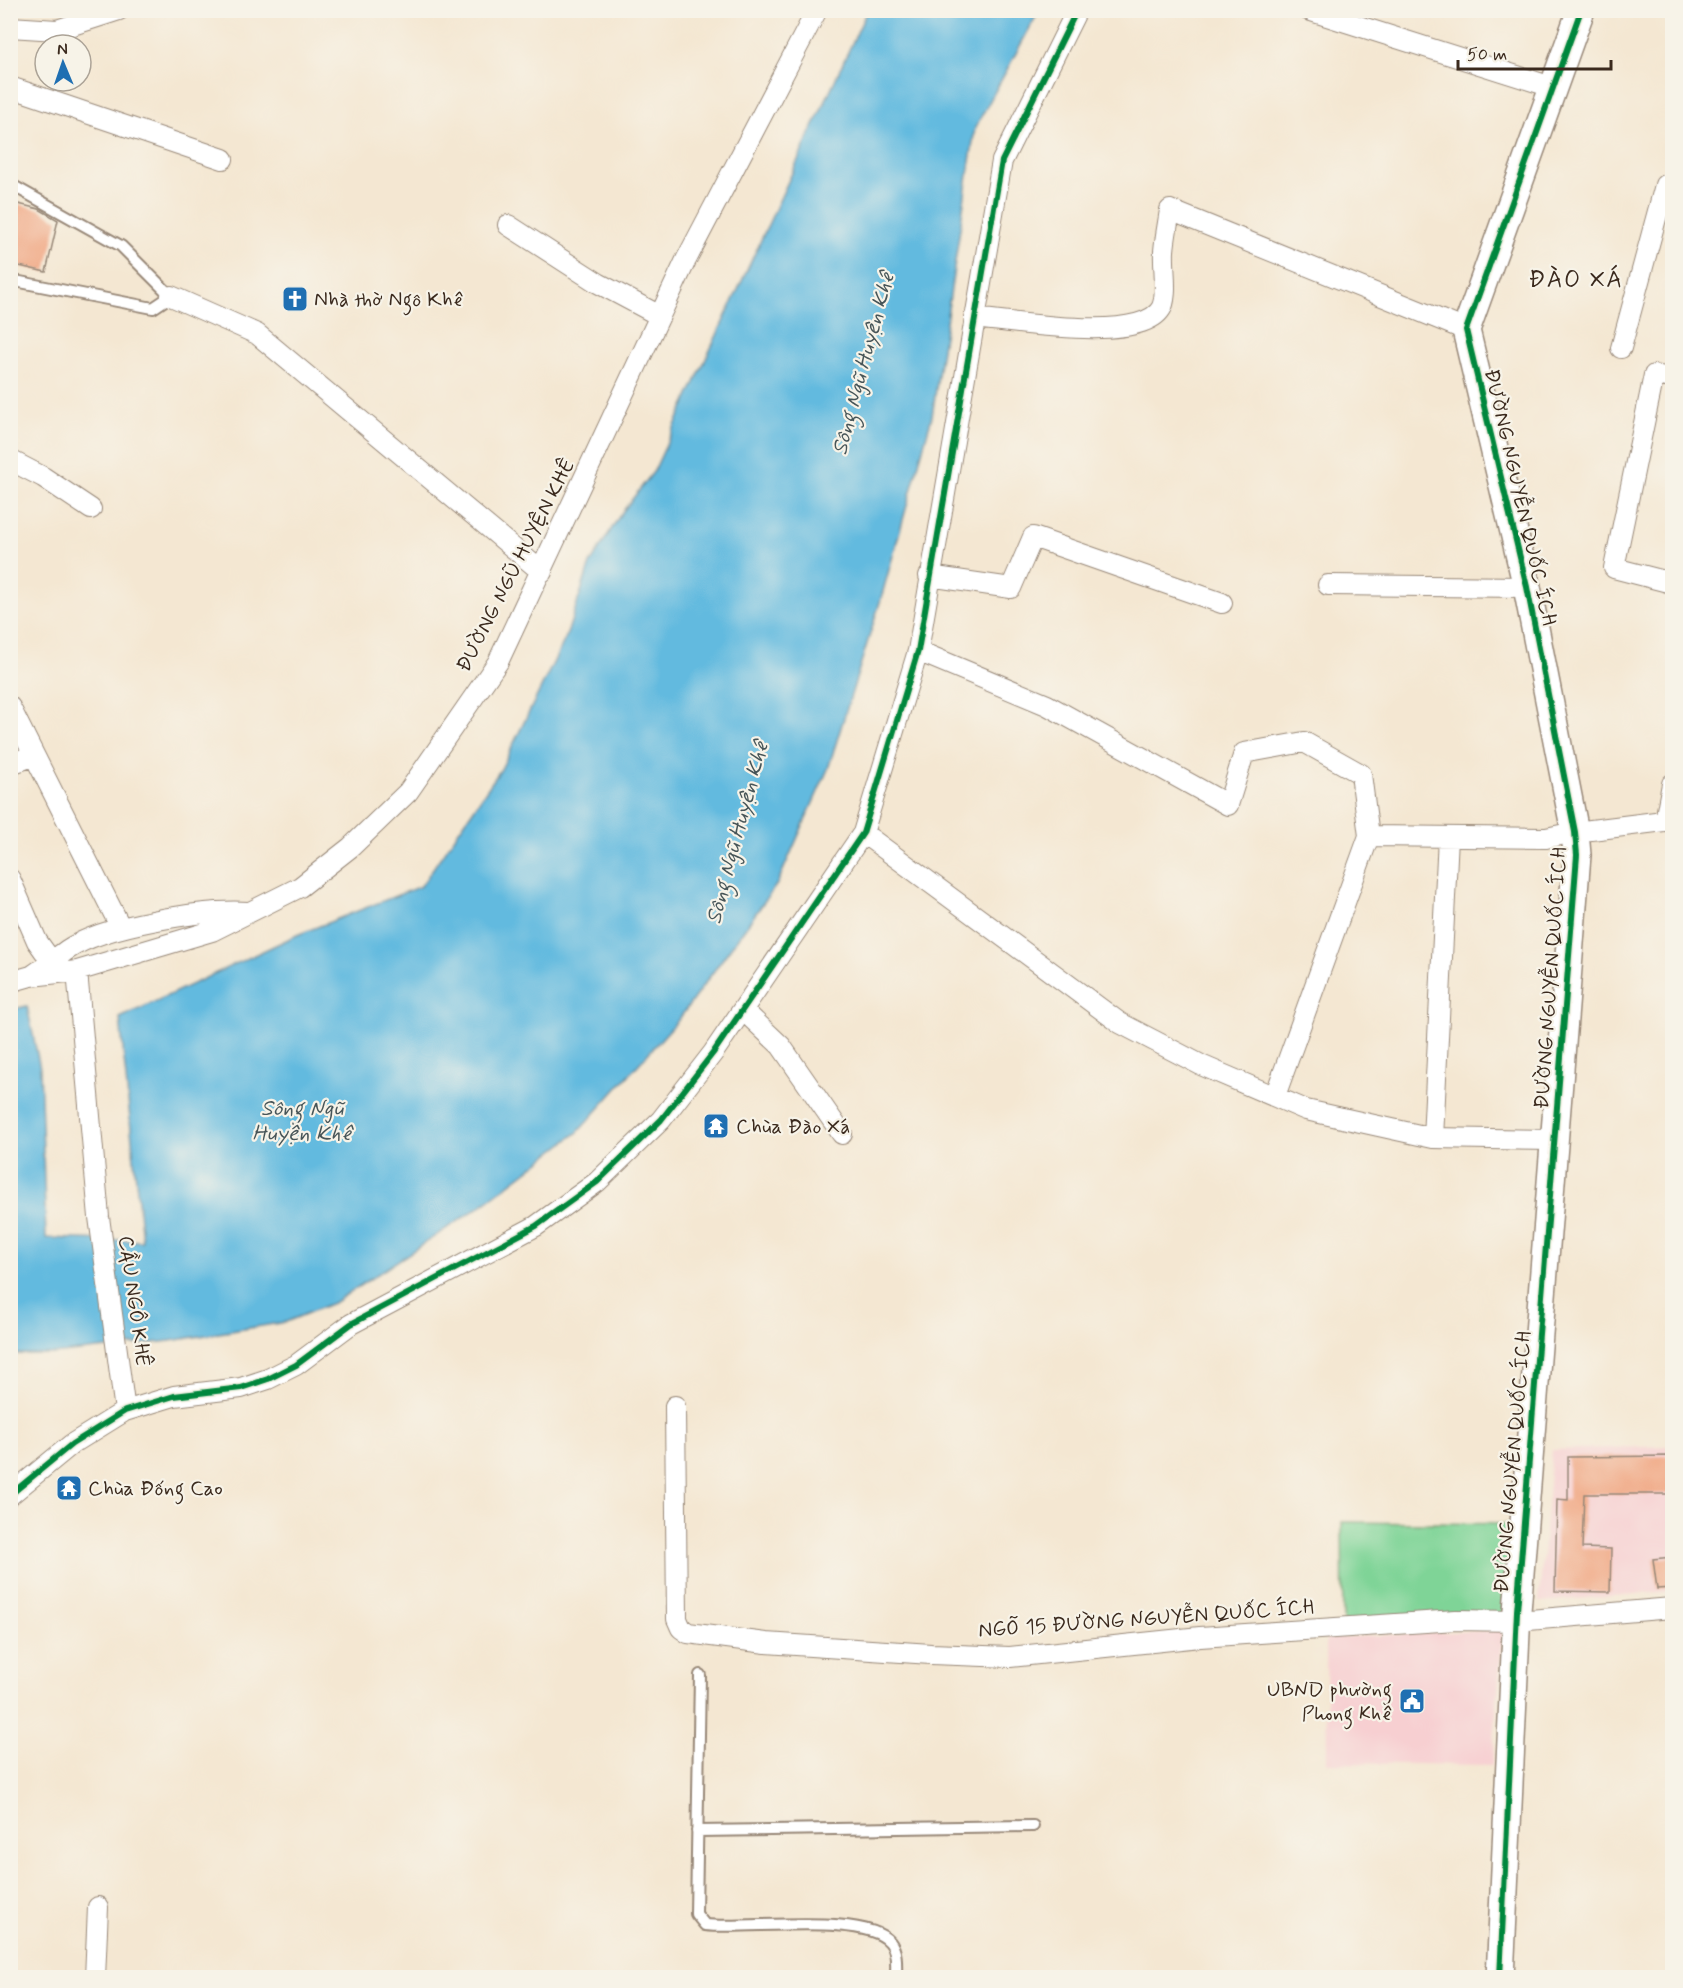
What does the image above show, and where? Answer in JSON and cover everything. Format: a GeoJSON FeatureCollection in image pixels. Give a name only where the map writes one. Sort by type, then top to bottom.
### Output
{"type":"FeatureCollection","features":[{"type":"Feature","properties":{"kind":"street"},"geometry":{"type":"LineString","coordinates":[[10,27],[57,30],[119,10]]}},
{"type":"Feature","properties":{"kind":"street","name":"ĐƯỜNG NGŨ HUYỆN KHÊ"},"geometry":{"type":"LineString","coordinates":[[10,982],[31,976],[77,971],[212,931],[300,887],[351,847],[408,792],[498,662],[686,260],[817,10]]}},
{"type":"Feature","properties":{"kind":"street"},"geometry":{"type":"LineString","coordinates":[[10,1495],[124,1401],[241,1388],[268,1379],[296,1365],[351,1324],[536,1226],[597,1182],[661,1120],[743,1010],[863,833],[918,651],[929,576],[1002,161],[1077,10]]}},
{"type":"Feature","properties":{"kind":"street"},"geometry":{"type":"LineString","coordinates":[[1308,10],[1552,87]]}},
{"type":"Feature","properties":{"kind":"street"},"geometry":{"type":"LineString","coordinates":[[974,318],[1107,329],[1140,323],[1154,316],[1162,307],[1164,250],[1170,210],[1466,330],[1581,10]]}},
{"type":"Feature","properties":{"kind":"street"},"geometry":{"type":"LineString","coordinates":[[10,87],[223,159]]}},
{"type":"Feature","properties":{"kind":"street"},"geometry":{"type":"LineString","coordinates":[[1621,348],[1665,185],[1672,187]]}},
{"type":"Feature","properties":{"kind":"street"},"geometry":{"type":"LineString","coordinates":[[508,225],[598,283],[660,316]]}},
{"type":"Feature","properties":{"kind":"street"},"geometry":{"type":"LineString","coordinates":[[171,296],[257,333],[542,572]]}},
{"type":"Feature","properties":{"kind":"street","name":"ĐƯỜNG NGUYỄN QUỐC ÍCH"},"geometry":{"type":"LineString","coordinates":[[1466,330],[1527,586],[1575,832],[1577,855],[1516,1621],[1500,1977]]}},
{"type":"Feature","properties":{"kind":"street"},"geometry":{"type":"LineString","coordinates":[[1672,378],[1654,375],[1614,568],[1672,583]]}},
{"type":"Feature","properties":{"kind":"street"},"geometry":{"type":"LineString","coordinates":[[10,460],[43,477],[91,509]]}},
{"type":"Feature","properties":{"kind":"street"},"geometry":{"type":"LineString","coordinates":[[929,576],[1011,588],[1033,537],[1222,603]]}},
{"type":"Feature","properties":{"kind":"street"},"geometry":{"type":"LineString","coordinates":[[1328,585],[1527,586]]}},
{"type":"Feature","properties":{"kind":"street"},"geometry":{"type":"LineString","coordinates":[[918,651],[1047,705],[1228,805],[1244,753],[1304,742],[1361,774],[1369,836],[1275,1096]]}},
{"type":"Feature","properties":{"kind":"street"},"geometry":{"type":"LineString","coordinates":[[10,707],[121,928]]}},
{"type":"Feature","properties":{"kind":"street"},"geometry":{"type":"LineString","coordinates":[[10,764],[33,756]]}},
{"type":"Feature","properties":{"kind":"street"},"geometry":{"type":"LineString","coordinates":[[1369,836],[1546,838],[1575,832],[1669,821],[1672,784]]}},
{"type":"Feature","properties":{"kind":"street"},"geometry":{"type":"LineString","coordinates":[[863,833],[1120,1023],[1201,1065],[1306,1110],[1433,1138],[1555,1140]]}},
{"type":"Feature","properties":{"kind":"street"},"geometry":{"type":"LineString","coordinates":[[1433,1138],[1448,837]]}},
{"type":"Feature","properties":{"kind":"street"},"geometry":{"type":"LineString","coordinates":[[10,879],[37,941],[52,962]]}},
{"type":"Feature","properties":{"kind":"street"},"geometry":{"type":"LineString","coordinates":[[31,976],[68,950],[121,928],[218,910],[250,912]]}},
{"type":"Feature","properties":{"kind":"street","name":"CẦU NGÔ KHÊ"},"geometry":{"type":"LineString","coordinates":[[77,971],[99,1217],[124,1401]]}},
{"type":"Feature","properties":{"kind":"street"},"geometry":{"type":"LineString","coordinates":[[743,1010],[781,1046],[842,1134]]}},
{"type":"Feature","properties":{"kind":"street","name":"NGÕ 15 ĐƯỜNG NGUYỄN QUỐC ÍCH"},"geometry":{"type":"LineString","coordinates":[[675,1406],[677,1618],[681,1628],[688,1633],[778,1644],[1010,1657],[1200,1637],[1456,1620],[1516,1621],[1672,1608]]}},
{"type":"Feature","properties":{"kind":"street"},"geometry":{"type":"LineString","coordinates":[[95,1977],[98,1907]]}},
{"type":"Feature","properties":{"kind":"lane"},"geometry":{"type":"LineString","coordinates":[[10,184],[121,246],[171,296],[153,308],[10,280]]}},
{"type":"Feature","properties":{"kind":"lane"},"geometry":{"type":"LineString","coordinates":[[700,1675],[696,1914],[705,1925],[730,1928],[836,1924],[872,1930],[889,1941],[896,1951],[896,1977]]}},
{"type":"Feature","properties":{"kind":"lane"},"geometry":{"type":"LineString","coordinates":[[697,1830],[1033,1826]]}},
{"type":"Feature","properties":{"kind":"shaded area"},"geometry":{"type":"Polygon","coordinates":[[[1672,1446],[1672,1591],[1539,1602],[1552,1450],[1672,1446]]]}},
{"type":"Feature","properties":{"kind":"shaded area","name":"UBND phường Phong Khê"},"geometry":{"type":"Polygon","coordinates":[[[1503,1630],[1492,1765],[1327,1763],[1326,1638],[1503,1630]]]}},
{"type":"Feature","properties":{"kind":"green space"},"geometry":{"type":"Polygon","coordinates":[[[1342,1522],[1515,1524],[1507,1617],[1343,1623],[1342,1522]]]}},
{"type":"Feature","properties":{"kind":"water","name":"Sông Ngũ Huyện Khê"},"geometry":{"type":"Polygon","coordinates":[[[867,11],[1039,11],[975,128],[932,416],[880,602],[828,769],[777,884],[679,1019],[578,1132],[478,1208],[335,1302],[286,1322],[170,1341],[53,1354],[11,1354],[10,1010],[27,1006],[40,1068],[46,1238],[142,1241],[120,1018],[297,935],[421,886],[501,769],[566,637],[590,564],[620,515],[654,471],[867,11]]]}},
{"type":"Feature","properties":{"kind":"building"},"geometry":{"type":"Polygon","coordinates":[[[10,202],[39,209],[58,220],[46,272],[10,264],[10,202]]]}},
{"type":"Feature","properties":{"kind":"building"},"geometry":{"type":"Polygon","coordinates":[[[1672,1456],[1672,1494],[1584,1494],[1582,1548],[1611,1549],[1610,1592],[1555,1591],[1557,1499],[1568,1500],[1568,1457],[1672,1456]]]}},
{"type":"Feature","properties":{"kind":"building"},"geometry":{"type":"Polygon","coordinates":[[[1672,1557],[1672,1588],[1657,1589],[1653,1559],[1672,1557]]]}},
{"type":"Feature","properties":{"kind":"cycle path"},"geometry":{"type":"LineString","coordinates":[[10,1495],[72,1444],[125,1411],[174,1396],[241,1388],[268,1379],[296,1365],[351,1324],[536,1226],[597,1182],[661,1120],[713,1053],[863,833],[918,651],[1002,161],[1077,10]]}},
{"type":"Feature","properties":{"kind":"cycle path"},"geometry":{"type":"LineString","coordinates":[[1500,1978],[1517,1611],[1577,855],[1575,832],[1527,587],[1466,330],[1581,10]]}},
{"type":"Feature","properties":{"kind":"place","name":"Nhà thờ Ngô Khê"},"geometry":{"type":"Point","coordinates":[295,299]}},
{"type":"Feature","properties":{"kind":"place","name":"Chùa Đào Xá"},"geometry":{"type":"Point","coordinates":[716,1126]}},
{"type":"Feature","properties":{"kind":"place","name":"Chùa Đống Cao"},"geometry":{"type":"Point","coordinates":[69,1488]}},
{"type":"Feature","properties":{"kind":"place","name":"UBND phường Phong Khê"},"geometry":{"type":"Point","coordinates":[1412,1701]}},
{"type":"Feature","properties":{"kind":"district","name":"ĐÀO XÁ"},"geometry":{"type":"Point","coordinates":[1576,279]}}]}
